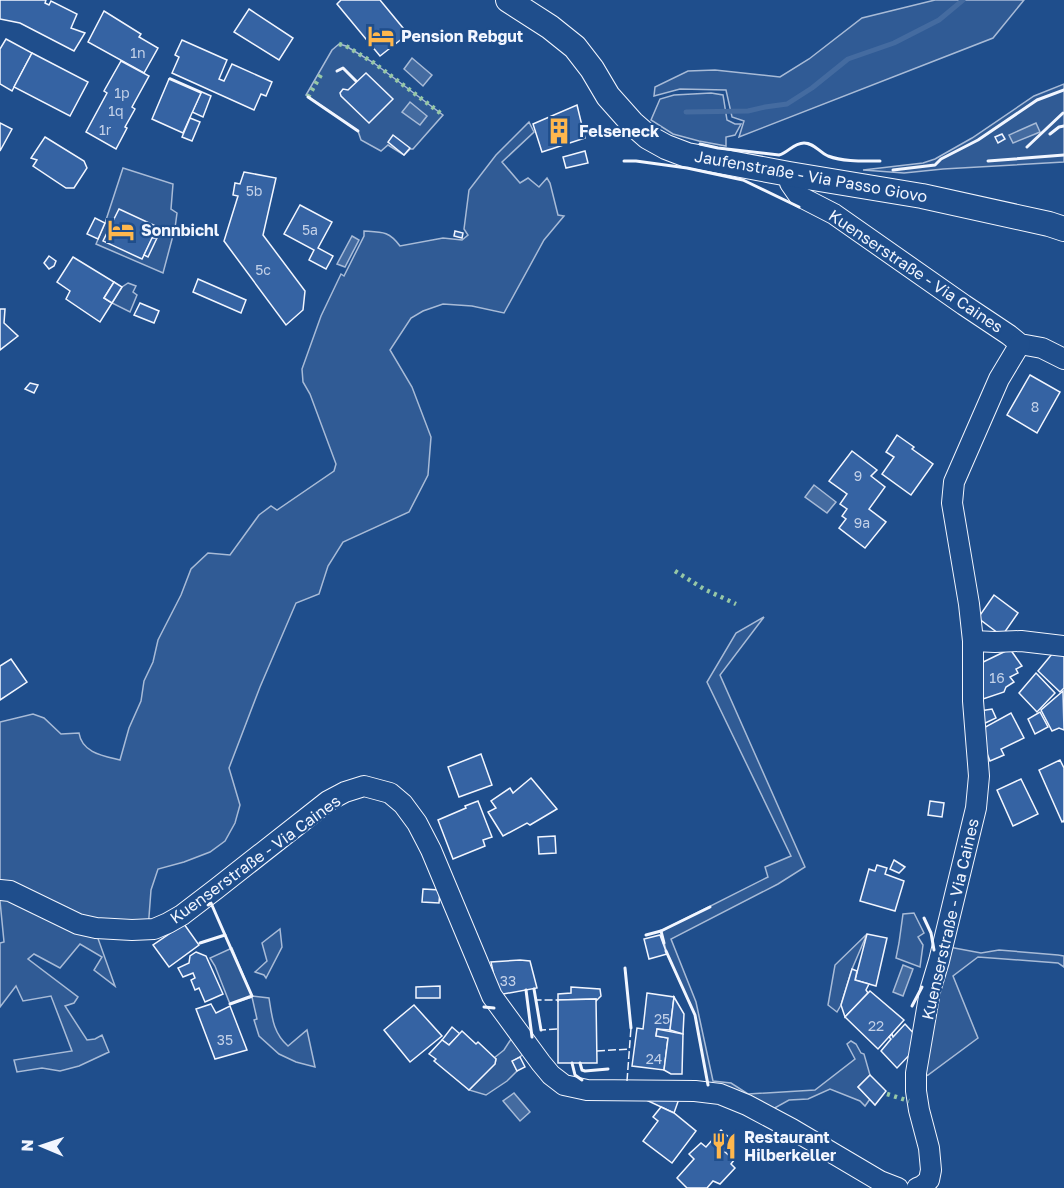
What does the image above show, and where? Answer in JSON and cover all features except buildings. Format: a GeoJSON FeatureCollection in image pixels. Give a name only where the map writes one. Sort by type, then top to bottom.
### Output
{"type":"FeatureCollection","features":[{"type":"Feature","properties":{"kind":"main road","name":"Jaufenstraße - Via Passo Giovo"},"geometry":{"type":"LineString","coordinates":[[508,0],[550,27],[575,47],[592,69],[608,96],[632,123],[648,137],[666,147],[687,155],[922,196],[1064,229]]}},
{"type":"Feature","properties":{"kind":"street","name":"Kuenserstraße - Via Caines"},"geometry":{"type":"LineString","coordinates":[[789,174],[790,183],[799,196],[834,214],[1020,344],[1042,348],[1064,358]]}},
{"type":"Feature","properties":{"kind":"street","name":"Kuenserstraße - Via Caines"},"geometry":{"type":"LineString","coordinates":[[917,1188],[929,1180],[931,1170],[929,1148],[917,1096],[916,1073],[930,990],[976,808],[979,776],[973,701],[973,641],[952,503],[954,482],[999,379],[1020,344]]}},
{"type":"Feature","properties":{"kind":"street"},"geometry":{"type":"LineString","coordinates":[[973,641],[1021,641],[1064,646]]}},
{"type":"Feature","properties":{"kind":"street","name":"Kuenserstraße - Via Caines"},"geometry":{"type":"LineString","coordinates":[[0,890],[9,891],[78,924],[132,930],[154,929],[182,915],[216,890],[328,801],[364,786],[378,789],[390,793],[403,804],[417,822],[444,880],[492,996],[541,1063],[564,1085],[587,1090],[695,1090],[720,1094],[747,1105],[880,1181],[898,1188]]}},
{"type":"Feature","properties":{"kind":"shaded area"},"geometry":{"type":"Polygon","coordinates":[[[935,0],[1024,0],[993,38],[739,137],[744,121],[732,117],[726,90],[680,89],[654,96],[655,87],[688,71],[715,70],[780,77],[809,59],[862,18],[935,0]]]}},
{"type":"Feature","properties":{"kind":"shaded area"},"geometry":{"type":"Polygon","coordinates":[[[339,44],[374,63],[443,115],[413,149],[404,155],[388,145],[381,151],[361,140],[358,131],[306,95],[332,50],[339,44]]]}},
{"type":"Feature","properties":{"kind":"shaded area"},"geometry":{"type":"Polygon","coordinates":[[[412,58],[432,75],[423,86],[404,69],[412,58]]]}},
{"type":"Feature","properties":{"kind":"shaded area"},"geometry":{"type":"Polygon","coordinates":[[[1064,84],[1064,162],[904,173],[863,170],[923,163],[935,159],[972,138],[1034,96],[1064,84]]]}},
{"type":"Feature","properties":{"kind":"shaded area"},"geometry":{"type":"Polygon","coordinates":[[[711,93],[723,95],[727,120],[741,124],[735,135],[726,137],[726,146],[673,134],[651,120],[660,99],[674,95],[711,93]]]}},
{"type":"Feature","properties":{"kind":"shaded area"},"geometry":{"type":"Polygon","coordinates":[[[410,102],[427,116],[420,125],[402,112],[410,102]]]}},
{"type":"Feature","properties":{"kind":"shaded area"},"geometry":{"type":"Polygon","coordinates":[[[529,122],[534,132],[502,162],[520,183],[528,178],[539,187],[547,178],[558,215],[564,216],[544,240],[504,313],[472,306],[443,304],[411,318],[390,350],[412,387],[431,437],[428,475],[409,512],[343,542],[328,566],[319,594],[296,603],[229,768],[240,805],[235,823],[225,841],[210,852],[158,869],[151,890],[148,930],[96,933],[115,986],[94,970],[102,957],[80,944],[60,968],[34,954],[28,959],[78,997],[74,1003],[65,1006],[87,1040],[102,1035],[109,1052],[79,1066],[60,1071],[42,1068],[17,1072],[14,1060],[72,1051],[51,996],[23,1001],[16,986],[0,1007],[0,943],[4,942],[0,901],[0,722],[33,714],[44,718],[61,734],[79,733],[84,745],[89,749],[120,760],[129,728],[141,701],[144,681],[153,662],[158,640],[181,595],[191,569],[208,553],[230,555],[259,515],[271,506],[277,510],[334,471],[336,464],[310,394],[303,382],[302,369],[321,316],[341,274],[344,276],[364,236],[364,231],[385,233],[400,246],[443,238],[462,240],[468,235],[464,229],[469,190],[496,155],[529,122]]]}},
{"type":"Feature","properties":{"kind":"shaded area"},"geometry":{"type":"Polygon","coordinates":[[[1036,123],[1040,132],[1013,143],[1009,135],[1036,123]]]}},
{"type":"Feature","properties":{"kind":"shaded area"},"geometry":{"type":"Polygon","coordinates":[[[123,168],[173,184],[171,209],[177,213],[163,273],[96,244],[123,168]]]}},
{"type":"Feature","properties":{"kind":"shaded area"},"geometry":{"type":"Polygon","coordinates":[[[352,236],[359,240],[345,267],[337,264],[352,236]]]}},
{"type":"Feature","properties":{"kind":"shaded area"},"geometry":{"type":"Polygon","coordinates":[[[128,283],[136,286],[133,292],[137,295],[130,312],[112,303],[122,287],[128,283]]]}},
{"type":"Feature","properties":{"kind":"shaded area"},"geometry":{"type":"Polygon","coordinates":[[[814,485],[836,502],[827,513],[805,497],[814,485]]]}},
{"type":"Feature","properties":{"kind":"shaded area"},"geometry":{"type":"Polygon","coordinates":[[[764,617],[720,675],[805,867],[778,884],[671,939],[696,1002],[713,1081],[731,1083],[748,1094],[815,1090],[855,1059],[847,1044],[851,1041],[864,1054],[870,1075],[858,1087],[870,1099],[865,1106],[860,1101],[830,1089],[808,1099],[789,1100],[764,1114],[708,1085],[695,1015],[667,954],[661,931],[768,877],[765,867],[791,856],[707,682],[736,633],[764,617]]]}},
{"type":"Feature","properties":{"kind":"shaded area"},"geometry":{"type":"Polygon","coordinates":[[[914,913],[924,933],[918,937],[923,945],[920,967],[896,958],[903,914],[914,913]]]}},
{"type":"Feature","properties":{"kind":"shaded area"},"geometry":{"type":"Polygon","coordinates":[[[280,929],[282,947],[266,978],[255,972],[267,961],[262,943],[280,929]]]}},
{"type":"Feature","properties":{"kind":"shaded area"},"geometry":{"type":"Polygon","coordinates":[[[867,934],[837,1012],[828,1005],[835,965],[867,934]]]}},
{"type":"Feature","properties":{"kind":"shaded area"},"geometry":{"type":"Polygon","coordinates":[[[949,947],[981,953],[999,950],[1064,956],[1064,967],[1058,963],[978,957],[953,976],[978,1038],[928,1075],[916,1080],[949,947]]]}},
{"type":"Feature","properties":{"kind":"shaded area"},"geometry":{"type":"Polygon","coordinates":[[[232,948],[252,996],[269,998],[274,1024],[283,1041],[288,1046],[307,1030],[315,1067],[279,1054],[259,1036],[254,1020],[257,1019],[252,997],[230,1004],[210,958],[232,948]]]}},
{"type":"Feature","properties":{"kind":"shaded area"},"geometry":{"type":"Polygon","coordinates":[[[903,965],[913,969],[903,996],[893,992],[903,965]]]}},
{"type":"Feature","properties":{"kind":"shaded area"},"geometry":{"type":"Polygon","coordinates":[[[513,1036],[525,1052],[513,1061],[517,1071],[486,1095],[469,1090],[495,1064],[496,1059],[494,1058],[504,1050],[513,1036]]]}},
{"type":"Feature","properties":{"kind":"shaded area"},"geometry":{"type":"Polygon","coordinates":[[[514,1093],[530,1112],[520,1121],[503,1101],[514,1093]]]}},
{"type":"Feature","properties":{"kind":"waterway"},"geometry":{"type":"LineString","coordinates":[[686,112],[748,111],[787,104],[812,88],[848,59],[894,43],[939,20],[963,0]]}},
{"type":"Feature","properties":{"kind":"hedge"},"geometry":{"type":"LineString","coordinates":[[339,44],[374,63],[443,115]]}},
{"type":"Feature","properties":{"kind":"hedge"},"geometry":{"type":"LineString","coordinates":[[308,97],[322,73]]}},
{"type":"Feature","properties":{"kind":"hedge"},"geometry":{"type":"LineString","coordinates":[[675,571],[704,589],[736,604]]}},
{"type":"Feature","properties":{"kind":"hedge"},"geometry":{"type":"LineString","coordinates":[[887,1094],[909,1101]]}},
{"type":"Feature","properties":{"kind":"fence"},"geometry":{"type":"LineString","coordinates":[[557,1029],[541,1030],[536,1000],[558,1000],[558,1002]]}},
{"type":"Feature","properties":{"kind":"fence"},"geometry":{"type":"LineString","coordinates":[[627,1081],[631,1028]]}},
{"type":"Feature","properties":{"kind":"fence"},"geometry":{"type":"LineString","coordinates":[[597,1051],[629,1049]]}},
{"type":"Feature","properties":{"kind":"wall"},"geometry":{"type":"LineString","coordinates":[[337,71],[343,68],[356,81]]}},
{"type":"Feature","properties":{"kind":"wall"},"geometry":{"type":"LineString","coordinates":[[893,170],[935,165],[941,159],[978,140],[1037,100],[1064,90]]}},
{"type":"Feature","properties":{"kind":"wall"},"geometry":{"type":"LineString","coordinates":[[308,97],[358,131]]}},
{"type":"Feature","properties":{"kind":"wall"},"geometry":{"type":"LineString","coordinates":[[1027,147],[1063,113]]}},
{"type":"Feature","properties":{"kind":"wall"},"geometry":{"type":"LineString","coordinates":[[1050,134],[1064,126]]}},
{"type":"Feature","properties":{"kind":"wall"},"geometry":{"type":"LineString","coordinates":[[700,144],[779,155],[804,143],[811,144],[834,158],[880,161]]}},
{"type":"Feature","properties":{"kind":"wall"},"geometry":{"type":"LineString","coordinates":[[988,161],[1064,155]]}},
{"type":"Feature","properties":{"kind":"wall"},"geometry":{"type":"LineString","coordinates":[[624,161],[687,168],[743,180],[799,207]]}},
{"type":"Feature","properties":{"kind":"wall"},"geometry":{"type":"LineString","coordinates":[[200,943],[225,935],[211,903],[208,905]]}},
{"type":"Feature","properties":{"kind":"wall"},"geometry":{"type":"LineString","coordinates":[[664,943],[661,931],[710,907]]}},
{"type":"Feature","properties":{"kind":"wall"},"geometry":{"type":"LineString","coordinates":[[924,918],[931,933],[934,950]]}},
{"type":"Feature","properties":{"kind":"wall"},"geometry":{"type":"LineString","coordinates":[[646,935],[661,931]]}},
{"type":"Feature","properties":{"kind":"wall"},"geometry":{"type":"LineString","coordinates":[[225,935],[252,996],[230,1004]]}},
{"type":"Feature","properties":{"kind":"wall"},"geometry":{"type":"LineString","coordinates":[[666,951],[695,1015],[708,1085]]}},
{"type":"Feature","properties":{"kind":"wall"},"geometry":{"type":"LineString","coordinates":[[625,968],[631,1028]]}},
{"type":"Feature","properties":{"kind":"wall"},"geometry":{"type":"LineString","coordinates":[[912,1006],[922,987]]}},
{"type":"Feature","properties":{"kind":"wall"},"geometry":{"type":"LineString","coordinates":[[534,989],[541,1030]]}},
{"type":"Feature","properties":{"kind":"wall"},"geometry":{"type":"LineString","coordinates":[[526,990],[532,1037]]}},
{"type":"Feature","properties":{"kind":"wall"},"geometry":{"type":"LineString","coordinates":[[484,1007],[494,1008]]}},
{"type":"Feature","properties":{"kind":"wall"},"geometry":{"type":"LineString","coordinates":[[572,1063],[575,1075],[582,1080]]}},
{"type":"Feature","properties":{"kind":"wall"},"geometry":{"type":"LineString","coordinates":[[580,1063],[582,1070],[585,1071],[608,1069]]}},
{"type":"Feature","properties":{"kind":"place","name":"Pension Rebgut"},"geometry":{"type":"Point","coordinates":[381,36]}},
{"type":"Feature","properties":{"kind":"place","name":"Felseneck"},"geometry":{"type":"Point","coordinates":[559,131]}},
{"type":"Feature","properties":{"kind":"place","name":"Sonnbichl"},"geometry":{"type":"Point","coordinates":[121,230]}},
{"type":"Feature","properties":{"kind":"place","name":"Restaurant Hilberkeller"},"geometry":{"type":"Point","coordinates":[724,1146]}}]}
